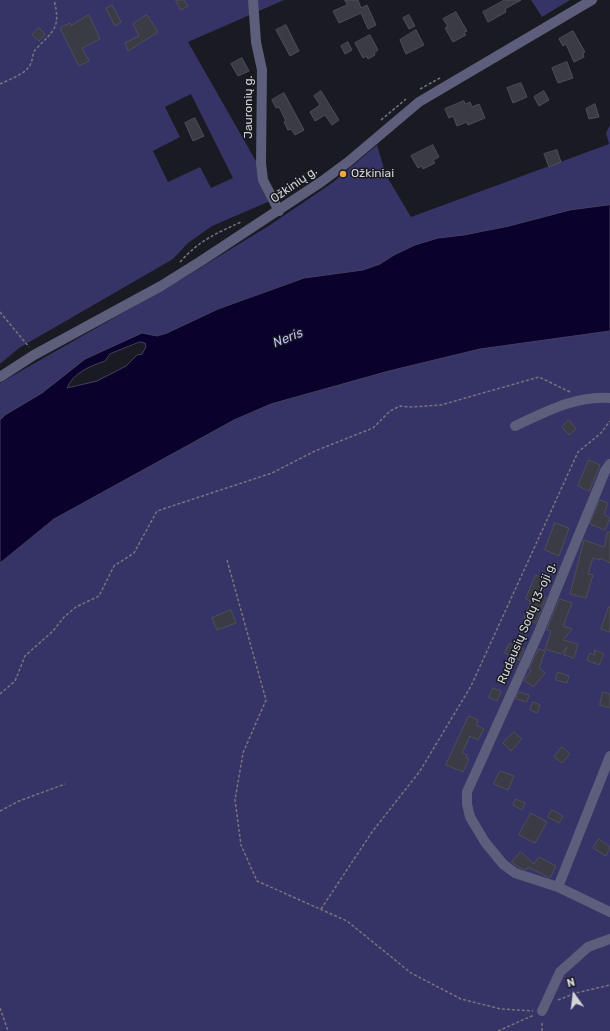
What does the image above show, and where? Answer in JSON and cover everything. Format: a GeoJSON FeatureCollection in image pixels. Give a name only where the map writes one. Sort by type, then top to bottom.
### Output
{"type":"FeatureCollection","features":[{"type":"Feature","properties":{"kind":"street","name":"Jauronių g."},"geometry":{"type":"LineString","coordinates":[[253,0],[256,42],[262,70],[261,163],[263,180],[279,211]]}},
{"type":"Feature","properties":{"kind":"street","name":"Ožkinių g."},"geometry":{"type":"LineString","coordinates":[[0,376],[31,351],[161,286],[279,211],[348,162],[419,102],[592,0]]}},
{"type":"Feature","properties":{"kind":"street"},"geometry":{"type":"LineString","coordinates":[[515,426],[562,405],[584,399],[610,398]]}},
{"type":"Feature","properties":{"kind":"street","name":"Rudausių Sodų 13-oji g."},"geometry":{"type":"LineString","coordinates":[[558,887],[515,874],[503,864],[485,842],[470,817],[467,804],[467,792],[539,632],[605,471],[610,464]]}},
{"type":"Feature","properties":{"kind":"street"},"geometry":{"type":"LineString","coordinates":[[610,756],[558,887],[610,912]]}},
{"type":"Feature","properties":{"kind":"street"},"geometry":{"type":"LineString","coordinates":[[542,1011],[560,972],[588,947],[610,939]]}},
{"type":"Feature","properties":{"kind":"path"},"geometry":{"type":"LineString","coordinates":[[0,84],[27,70],[35,50],[50,37],[57,23],[57,12],[54,0]]}},
{"type":"Feature","properties":{"kind":"path"},"geometry":{"type":"LineString","coordinates":[[418,90],[443,76]]}},
{"type":"Feature","properties":{"kind":"path"},"geometry":{"type":"LineString","coordinates":[[377,125],[406,99]]}},
{"type":"Feature","properties":{"kind":"path"},"geometry":{"type":"LineString","coordinates":[[179,262],[194,246],[211,235],[244,221]]}},
{"type":"Feature","properties":{"kind":"path"},"geometry":{"type":"LineString","coordinates":[[0,312],[31,351],[35,344]]}},
{"type":"Feature","properties":{"kind":"path"},"geometry":{"type":"LineString","coordinates":[[0,694],[15,681],[25,656],[53,631],[64,617],[76,607],[99,596],[114,566],[134,553],[157,511],[272,473],[315,451],[373,428],[390,411],[400,406],[411,407],[441,405],[539,377],[584,399]]}},
{"type":"Feature","properties":{"kind":"path"},"geometry":{"type":"LineString","coordinates":[[321,909],[372,832],[420,771],[471,686],[578,452],[602,433],[610,421]]}},
{"type":"Feature","properties":{"kind":"path"},"geometry":{"type":"LineString","coordinates":[[227,560],[266,700],[243,753],[235,800],[241,845],[257,881],[347,921],[410,972],[461,999],[501,1008],[542,1011]]}},
{"type":"Feature","properties":{"kind":"path"},"geometry":{"type":"LineString","coordinates":[[0,811],[19,801],[65,784]]}},
{"type":"Feature","properties":{"kind":"path"},"geometry":{"type":"LineString","coordinates":[[498,1031],[542,1011],[553,1002],[570,995],[610,985]]}},
{"type":"Feature","properties":{"kind":"path"},"geometry":{"type":"LineString","coordinates":[[0,1008],[8,1031]]}},
{"type":"Feature","properties":{"kind":"path"},"geometry":{"type":"LineString","coordinates":[[542,1011],[542,1031]]}},
{"type":"Feature","properties":{"kind":"shaded area"},"geometry":{"type":"Polygon","coordinates":[[[0,0],[284,0],[188,42],[277,198],[212,226],[188,243],[173,259],[19,348],[0,364],[0,0]],[[191,94],[165,107],[180,137],[153,151],[168,182],[200,167],[211,188],[233,178],[191,94]]]}},
{"type":"Feature","properties":{"kind":"shaded area"},"geometry":{"type":"Polygon","coordinates":[[[531,0],[570,0],[542,17],[531,0]]]}},
{"type":"Feature","properties":{"kind":"shaded area"},"geometry":{"type":"Polygon","coordinates":[[[610,125],[610,205],[570,210],[509,226],[464,235],[438,238],[415,245],[394,255],[380,264],[363,270],[304,278],[218,309],[167,333],[157,336],[142,333],[61,379],[42,393],[5,415],[0,420],[0,383],[187,276],[270,225],[332,183],[377,145],[386,175],[411,217],[609,144],[606,133],[610,125]]]}},
{"type":"Feature","properties":{"kind":"shaded area"},"geometry":{"type":"Polygon","coordinates":[[[610,331],[610,1031],[0,1031],[0,563],[54,519],[234,420],[271,404],[389,371],[480,349],[610,331]]]}},
{"type":"Feature","properties":{"kind":"water","name":"Neris"},"geometry":{"type":"Polygon","coordinates":[[[610,205],[610,331],[480,349],[389,371],[271,404],[234,420],[54,519],[0,563],[0,420],[5,415],[42,393],[85,359],[142,333],[157,336],[167,333],[218,309],[304,278],[363,270],[380,264],[394,255],[415,245],[438,238],[464,235],[509,226],[570,210],[610,205]],[[140,342],[110,354],[105,361],[78,374],[73,378],[67,388],[97,381],[126,366],[137,355],[142,354],[146,347],[145,343],[140,342]]]}},
{"type":"Feature","properties":{"kind":"building"},"geometry":{"type":"Polygon","coordinates":[[[176,0],[184,0],[188,6],[181,10],[176,0]]]}},
{"type":"Feature","properties":{"kind":"building"},"geometry":{"type":"Polygon","coordinates":[[[345,0],[358,0],[361,8],[367,5],[376,25],[368,29],[361,13],[339,23],[333,11],[347,5],[345,0]]]}},
{"type":"Feature","properties":{"kind":"building"},"geometry":{"type":"Polygon","coordinates":[[[505,0],[521,0],[505,9],[506,12],[488,22],[483,12],[505,0]]]}},
{"type":"Feature","properties":{"kind":"building"},"geometry":{"type":"Polygon","coordinates":[[[112,5],[121,22],[115,26],[106,9],[112,5]]]}},
{"type":"Feature","properties":{"kind":"building"},"geometry":{"type":"Polygon","coordinates":[[[456,12],[467,31],[464,32],[466,35],[453,42],[445,28],[448,26],[443,19],[456,12]]]}},
{"type":"Feature","properties":{"kind":"building"},"geometry":{"type":"Polygon","coordinates":[[[89,15],[100,39],[82,48],[89,61],[79,66],[60,28],[70,23],[71,25],[89,15]]]}},
{"type":"Feature","properties":{"kind":"building"},"geometry":{"type":"Polygon","coordinates":[[[147,15],[158,32],[128,51],[125,43],[139,36],[133,24],[147,15]]]}},
{"type":"Feature","properties":{"kind":"building"},"geometry":{"type":"Polygon","coordinates":[[[409,15],[415,26],[409,29],[403,18],[409,15]]]}},
{"type":"Feature","properties":{"kind":"building"},"geometry":{"type":"Polygon","coordinates":[[[286,25],[299,51],[290,56],[276,30],[286,25]]]}},
{"type":"Feature","properties":{"kind":"building"},"geometry":{"type":"Polygon","coordinates":[[[39,28],[45,34],[39,41],[32,35],[39,28]]]}},
{"type":"Feature","properties":{"kind":"building"},"geometry":{"type":"Polygon","coordinates":[[[416,30],[424,45],[406,54],[400,40],[416,30]]]}},
{"type":"Feature","properties":{"kind":"building"},"geometry":{"type":"Polygon","coordinates":[[[573,31],[585,52],[583,53],[584,57],[574,62],[566,44],[563,46],[559,39],[573,31]]]}},
{"type":"Feature","properties":{"kind":"building"},"geometry":{"type":"Polygon","coordinates":[[[370,35],[378,50],[374,53],[375,55],[368,59],[367,56],[363,58],[355,43],[370,35]]]}},
{"type":"Feature","properties":{"kind":"building"},"geometry":{"type":"Polygon","coordinates":[[[348,42],[352,50],[345,54],[341,46],[348,42]]]}},
{"type":"Feature","properties":{"kind":"building"},"geometry":{"type":"Polygon","coordinates":[[[242,58],[249,71],[238,76],[231,64],[242,58]]]}},
{"type":"Feature","properties":{"kind":"building"},"geometry":{"type":"Polygon","coordinates":[[[567,62],[573,78],[558,83],[552,68],[567,62]]]}},
{"type":"Feature","properties":{"kind":"building"},"geometry":{"type":"Polygon","coordinates":[[[521,83],[527,97],[513,103],[507,88],[521,83]]]}},
{"type":"Feature","properties":{"kind":"building"},"geometry":{"type":"Polygon","coordinates":[[[321,91],[339,120],[332,125],[325,115],[315,121],[310,112],[320,105],[314,96],[321,91]]]}},
{"type":"Feature","properties":{"kind":"building"},"geometry":{"type":"Polygon","coordinates":[[[544,91],[549,100],[539,106],[534,97],[544,91]]]}},
{"type":"Feature","properties":{"kind":"building"},"geometry":{"type":"Polygon","coordinates":[[[284,93],[304,130],[295,135],[291,129],[288,130],[284,122],[286,121],[279,107],[276,108],[272,100],[284,93]]]}},
{"type":"Feature","properties":{"kind":"building"},"geometry":{"type":"Polygon","coordinates":[[[464,101],[465,104],[470,102],[472,107],[479,104],[485,118],[468,125],[467,122],[457,126],[453,116],[449,118],[445,109],[464,101]]]}},
{"type":"Feature","properties":{"kind":"building"},"geometry":{"type":"Polygon","coordinates":[[[595,104],[599,117],[589,119],[586,109],[595,104]]]}},
{"type":"Feature","properties":{"kind":"building"},"geometry":{"type":"Polygon","coordinates":[[[195,118],[204,136],[193,141],[185,123],[195,118]]]}},
{"type":"Feature","properties":{"kind":"building"},"geometry":{"type":"Polygon","coordinates":[[[433,145],[439,157],[433,160],[435,163],[423,169],[422,166],[418,168],[411,156],[433,145]]]}},
{"type":"Feature","properties":{"kind":"building"},"geometry":{"type":"Polygon","coordinates":[[[557,150],[561,162],[549,167],[544,154],[557,150]]]}},
{"type":"Feature","properties":{"kind":"building"},"geometry":{"type":"Polygon","coordinates":[[[569,420],[576,429],[569,435],[562,427],[569,420]]]}},
{"type":"Feature","properties":{"kind":"building"},"geometry":{"type":"Polygon","coordinates":[[[589,460],[600,465],[589,491],[578,486],[589,460]]]}},
{"type":"Feature","properties":{"kind":"building"},"geometry":{"type":"Polygon","coordinates":[[[600,500],[608,503],[604,514],[610,518],[605,530],[590,524],[600,500]]]}},
{"type":"Feature","properties":{"kind":"building"},"geometry":{"type":"Polygon","coordinates":[[[555,523],[569,528],[559,556],[545,550],[555,523]]]}},
{"type":"Feature","properties":{"kind":"building"},"geometry":{"type":"Polygon","coordinates":[[[608,532],[610,532],[610,563],[600,558],[600,560],[593,558],[588,574],[593,575],[586,598],[570,594],[584,540],[604,547],[608,532]]]}},
{"type":"Feature","properties":{"kind":"building"},"geometry":{"type":"Polygon","coordinates":[[[536,575],[546,580],[539,593],[546,597],[536,623],[524,618],[531,602],[526,599],[536,575]]]}},
{"type":"Feature","properties":{"kind":"building"},"geometry":{"type":"Polygon","coordinates":[[[560,599],[572,603],[563,626],[572,629],[563,640],[578,644],[574,658],[564,655],[567,647],[561,654],[545,649],[551,631],[547,630],[560,599]]]}},
{"type":"Feature","properties":{"kind":"building"},"geometry":{"type":"Polygon","coordinates":[[[610,607],[610,632],[601,629],[610,607]]]}},
{"type":"Feature","properties":{"kind":"building"},"geometry":{"type":"Polygon","coordinates":[[[231,610],[236,623],[217,630],[212,618],[231,610]]]}},
{"type":"Feature","properties":{"kind":"building"},"geometry":{"type":"Polygon","coordinates":[[[510,643],[524,649],[519,660],[505,653],[510,643]]]}},
{"type":"Feature","properties":{"kind":"building"},"geometry":{"type":"Polygon","coordinates":[[[539,649],[545,651],[539,668],[545,673],[533,687],[524,680],[531,671],[529,669],[539,649]]]}},
{"type":"Feature","properties":{"kind":"building"},"geometry":{"type":"Polygon","coordinates":[[[595,650],[604,654],[599,665],[587,660],[590,653],[594,655],[595,650]]]}},
{"type":"Feature","properties":{"kind":"building"},"geometry":{"type":"Polygon","coordinates":[[[558,672],[569,676],[567,683],[556,680],[558,672]]]}},
{"type":"Feature","properties":{"kind":"building"},"geometry":{"type":"Polygon","coordinates":[[[493,688],[501,691],[497,701],[489,698],[493,688]]]}},
{"type":"Feature","properties":{"kind":"building"},"geometry":{"type":"Polygon","coordinates":[[[519,692],[529,695],[527,702],[516,699],[519,692]]]}},
{"type":"Feature","properties":{"kind":"building"},"geometry":{"type":"Polygon","coordinates":[[[603,692],[610,694],[610,708],[600,705],[603,692]]]}},
{"type":"Feature","properties":{"kind":"building"},"geometry":{"type":"Polygon","coordinates":[[[533,702],[540,705],[537,713],[530,710],[533,702]]]}},
{"type":"Feature","properties":{"kind":"building"},"geometry":{"type":"Polygon","coordinates":[[[469,716],[478,720],[476,725],[484,729],[478,740],[470,736],[462,753],[467,755],[466,758],[469,759],[463,772],[446,765],[469,716]]]}},
{"type":"Feature","properties":{"kind":"building"},"geometry":{"type":"Polygon","coordinates":[[[514,732],[522,739],[511,751],[503,743],[514,732]]]}},
{"type":"Feature","properties":{"kind":"building"},"geometry":{"type":"Polygon","coordinates":[[[562,747],[570,754],[562,763],[554,757],[562,747]]]}},
{"type":"Feature","properties":{"kind":"building"},"geometry":{"type":"Polygon","coordinates":[[[500,771],[514,776],[508,790],[494,784],[500,771]]]}},
{"type":"Feature","properties":{"kind":"building"},"geometry":{"type":"Polygon","coordinates":[[[516,799],[525,803],[522,810],[513,805],[516,799]]]}},
{"type":"Feature","properties":{"kind":"building"},"geometry":{"type":"Polygon","coordinates":[[[552,810],[563,816],[559,823],[548,817],[552,810]]]}},
{"type":"Feature","properties":{"kind":"building"},"geometry":{"type":"Polygon","coordinates":[[[531,813],[547,822],[535,843],[519,835],[531,813]]]}},
{"type":"Feature","properties":{"kind":"building"},"geometry":{"type":"Polygon","coordinates":[[[599,839],[610,847],[606,856],[593,848],[599,839]]]}},
{"type":"Feature","properties":{"kind":"building"},"geometry":{"type":"Polygon","coordinates":[[[521,852],[534,864],[539,857],[556,866],[550,878],[528,867],[526,870],[518,867],[512,862],[521,852]]]}},
{"type":"Feature","properties":{"kind":"place","name":"Ožkiniai"},"geometry":{"type":"Point","coordinates":[343,174]}}]}
